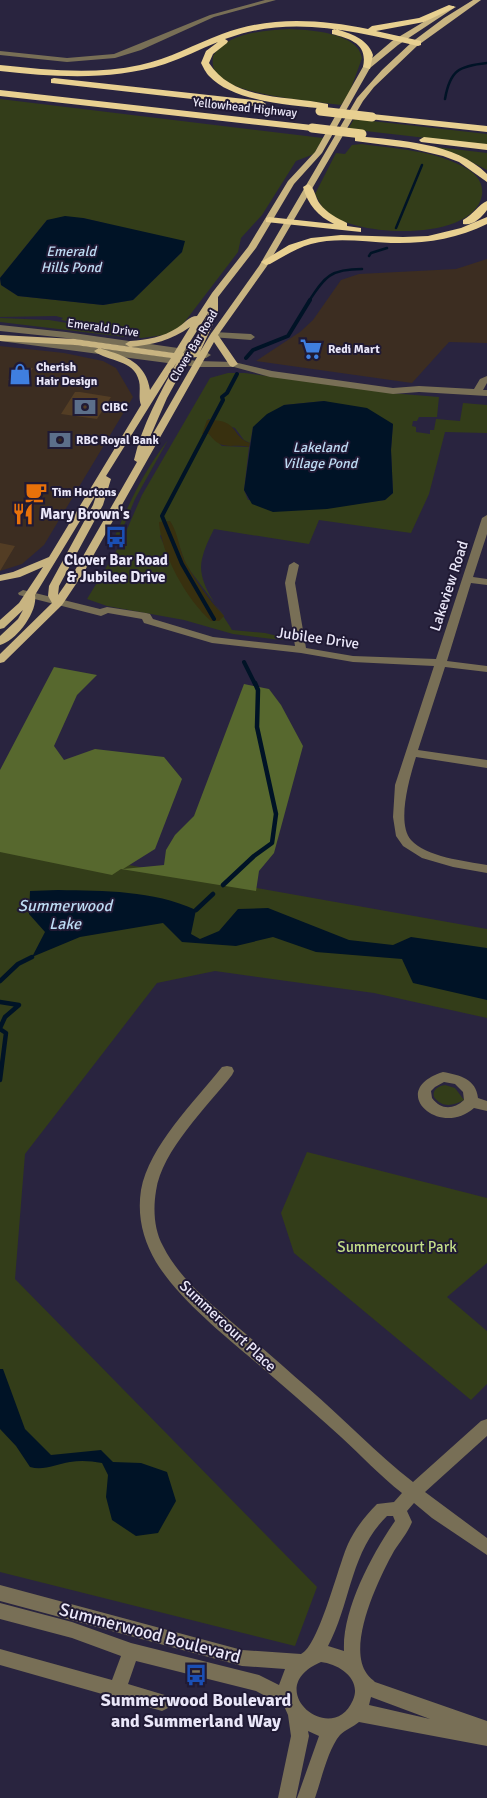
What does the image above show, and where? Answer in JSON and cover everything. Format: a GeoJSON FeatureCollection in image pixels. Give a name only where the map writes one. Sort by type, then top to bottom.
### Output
{"type":"FeatureCollection","features":[{"type":"Feature","properties":{"kind":"highway"},"geometry":{"type":"LineString","coordinates":[[356,29],[405,24],[421,20],[452,7]]}},
{"type":"Feature","properties":{"kind":"highway"},"geometry":{"type":"LineString","coordinates":[[0,68],[52,72],[115,71],[160,62],[232,32],[253,27],[302,23],[356,29],[415,45]]}},
{"type":"Feature","properties":{"kind":"highway"},"geometry":{"type":"LineString","coordinates":[[323,109],[247,93],[223,84],[207,69],[205,63],[208,53],[215,46],[244,33],[282,27],[319,28],[398,41]]}},
{"type":"Feature","properties":{"kind":"highway"},"geometry":{"type":"LineString","coordinates":[[319,28],[338,32],[360,44],[369,54],[368,67]]}},
{"type":"Feature","properties":{"kind":"highway","name":"Yellowhead Highway"},"geometry":{"type":"LineString","coordinates":[[0,75],[323,109],[487,129]]}},
{"type":"Feature","properties":{"kind":"highway","name":"Yellowhead Highway"},"geometry":{"type":"LineString","coordinates":[[0,93],[261,122],[273,127],[360,136]]}},
{"type":"Feature","properties":{"kind":"highway"},"geometry":{"type":"LineString","coordinates":[[360,136],[487,147]]}},
{"type":"Feature","properties":{"kind":"highway"},"geometry":{"type":"LineString","coordinates":[[360,136],[444,154],[468,162],[480,170],[487,179]]}},
{"type":"Feature","properties":{"kind":"highway"},"geometry":{"type":"LineString","coordinates":[[308,187],[312,201],[318,210],[331,219],[356,230]]}},
{"type":"Feature","properties":{"kind":"highway"},"geometry":{"type":"LineString","coordinates":[[287,225],[408,234],[441,230],[462,224],[476,217],[487,204]]}},
{"type":"Feature","properties":{"kind":"highway"},"geometry":{"type":"LineString","coordinates":[[266,262],[294,247],[312,241],[333,239],[422,240],[462,232],[487,220]]}},
{"type":"Feature","properties":{"kind":"highway"},"geometry":{"type":"LineString","coordinates":[[268,222],[380,240]]}},
{"type":"Feature","properties":{"kind":"main road","name":"Clover Bar Road"},"geometry":{"type":"LineString","coordinates":[[0,660],[58,603],[79,572],[135,474],[215,295],[252,248],[291,183],[318,153],[368,67],[398,41],[465,0]]}},
{"type":"Feature","properties":{"kind":"main road","name":"Clover Bar Road"},"geometry":{"type":"LineString","coordinates":[[0,626],[16,612],[27,594],[54,559],[142,410],[187,357],[214,335],[266,262],[308,187],[366,92],[415,45],[457,13],[478,0]]}},
{"type":"Feature","properties":{"kind":"main road"},"geometry":{"type":"LineString","coordinates":[[129,344],[157,341],[178,333],[187,326],[215,295]]}},
{"type":"Feature","properties":{"kind":"main road"},"geometry":{"type":"LineString","coordinates":[[0,338],[75,342],[187,357],[214,313],[215,295]]}},
{"type":"Feature","properties":{"kind":"main road"},"geometry":{"type":"LineString","coordinates":[[214,335],[229,363]]}},
{"type":"Feature","properties":{"kind":"main road"},"geometry":{"type":"LineString","coordinates":[[99,351],[127,360],[141,372],[146,390],[142,410]]}},
{"type":"Feature","properties":{"kind":"main road"},"geometry":{"type":"LineString","coordinates":[[58,603],[53,596],[54,586],[98,505],[115,453]]}},
{"type":"Feature","properties":{"kind":"main road"},"geometry":{"type":"LineString","coordinates":[[0,578],[16,575],[54,559]]}},
{"type":"Feature","properties":{"kind":"main road"},"geometry":{"type":"LineString","coordinates":[[0,642],[26,615],[32,605],[27,594]]}},
{"type":"Feature","properties":{"kind":"street"},"geometry":{"type":"LineString","coordinates":[[0,53],[67,60],[115,56],[212,16],[273,0]]}},
{"type":"Feature","properties":{"kind":"street","name":"Emerald Drive"},"geometry":{"type":"LineString","coordinates":[[0,328],[129,344],[187,357]]}},
{"type":"Feature","properties":{"kind":"street"},"geometry":{"type":"LineString","coordinates":[[214,335],[250,337]]}},
{"type":"Feature","properties":{"kind":"street","name":"Emerald Drive"},"geometry":{"type":"LineString","coordinates":[[0,338],[99,351],[187,357]]}},
{"type":"Feature","properties":{"kind":"street"},"geometry":{"type":"LineString","coordinates":[[187,357],[229,363],[270,374],[331,379],[393,391],[418,389],[482,393],[483,381],[487,379]]}},
{"type":"Feature","properties":{"kind":"street","name":"Lakeview Road"},"geometry":{"type":"LineString","coordinates":[[487,518],[401,785],[400,817],[402,838],[418,852],[487,869]]}},
{"type":"Feature","properties":{"kind":"street"},"geometry":{"type":"LineString","coordinates":[[294,565],[290,582],[301,650]]}},
{"type":"Feature","properties":{"kind":"street"},"geometry":{"type":"LineString","coordinates":[[468,579],[487,582]]}},
{"type":"Feature","properties":{"kind":"street"},"geometry":{"type":"LineString","coordinates":[[27,594],[58,603]]}},
{"type":"Feature","properties":{"kind":"street","name":"Jubilee Drive"},"geometry":{"type":"LineString","coordinates":[[58,603],[102,613],[103,617],[140,623],[148,621],[212,640],[301,650],[353,659],[439,663],[487,669]]}},
{"type":"Feature","properties":{"kind":"street"},"geometry":{"type":"LineString","coordinates":[[412,752],[487,764]]}},
{"type":"Feature","properties":{"kind":"street","name":"Summercourt Place"},"geometry":{"type":"LineString","coordinates":[[227,1071],[172,1143],[151,1178],[148,1200],[149,1223],[153,1242],[161,1258],[176,1278],[198,1301],[347,1432],[413,1493],[451,1523],[487,1547]]}},
{"type":"Feature","properties":{"kind":"street"},"geometry":{"type":"LineString","coordinates":[[471,1102],[487,1106]]}},
{"type":"Feature","properties":{"kind":"street"},"geometry":{"type":"LineString","coordinates":[[287,1798],[300,1736],[286,1687],[294,1668],[306,1659],[327,1634],[343,1578],[360,1535],[373,1517],[383,1509],[398,1509],[430,1474],[487,1426]]}},
{"type":"Feature","properties":{"kind":"street"},"geometry":{"type":"LineString","coordinates":[[292,1705],[307,1723],[323,1728],[335,1727],[347,1722],[355,1713],[363,1697],[352,1648],[356,1624],[374,1573],[397,1530],[404,1522],[398,1509]]}},
{"type":"Feature","properties":{"kind":"street","name":"Summerwood Boulevard"},"geometry":{"type":"LineString","coordinates":[[0,1593],[242,1658],[306,1659]]}},
{"type":"Feature","properties":{"kind":"street","name":"Summerwood Boulevard"},"geometry":{"type":"LineString","coordinates":[[0,1611],[72,1630],[131,1651],[259,1683],[292,1705]]}},
{"type":"Feature","properties":{"kind":"street","name":"Summerwood Boulevard"},"geometry":{"type":"LineString","coordinates":[[117,1689],[131,1651]]}},
{"type":"Feature","properties":{"kind":"street"},"geometry":{"type":"LineString","coordinates":[[306,1659],[330,1654],[339,1656],[369,1688],[487,1730]]}},
{"type":"Feature","properties":{"kind":"street"},"geometry":{"type":"LineString","coordinates":[[0,1657],[162,1702]]}},
{"type":"Feature","properties":{"kind":"street"},"geometry":{"type":"LineString","coordinates":[[355,1713],[366,1713],[410,1724],[487,1738]]}},
{"type":"Feature","properties":{"kind":"street"},"geometry":{"type":"LineString","coordinates":[[306,1798],[327,1739],[335,1727]]}},
{"type":"Feature","properties":{"kind":"shaded area"},"geometry":{"type":"Polygon","coordinates":[[[487,259],[487,343],[449,342],[412,383],[256,361],[300,332],[313,320],[341,280],[359,274],[456,269],[487,259]]]}},
{"type":"Feature","properties":{"kind":"shaded area"},"geometry":{"type":"Polygon","coordinates":[[[0,346],[64,353],[103,361],[116,368],[133,397],[44,545],[22,564],[0,571],[0,346]]]}},
{"type":"Feature","properties":{"kind":"green space"},"geometry":{"type":"Polygon","coordinates":[[[289,29],[332,34],[352,43],[359,49],[362,58],[349,94],[341,105],[278,97],[244,89],[220,77],[214,70],[213,56],[220,48],[237,37],[257,32],[289,29]]]}},
{"type":"Feature","properties":{"kind":"green space"},"geometry":{"type":"Polygon","coordinates":[[[0,99],[323,138],[314,154],[296,161],[262,215],[241,238],[238,252],[180,328],[164,335],[142,338],[131,337],[122,331],[61,320],[63,318],[56,316],[0,317],[0,99]],[[83,218],[47,220],[0,278],[1,285],[18,296],[103,305],[133,300],[182,252],[104,223],[83,218]]]}},
{"type":"Feature","properties":{"kind":"green space"},"geometry":{"type":"Polygon","coordinates":[[[354,119],[487,134],[487,145],[348,129],[354,119]]]}},
{"type":"Feature","properties":{"kind":"green space"},"geometry":{"type":"Polygon","coordinates":[[[362,144],[426,153],[466,168],[480,181],[482,190],[482,195],[474,211],[458,222],[436,228],[410,231],[384,230],[359,226],[339,219],[325,210],[315,194],[336,153],[345,154],[352,145],[362,144]]]}},
{"type":"Feature","properties":{"kind":"green space"},"geometry":{"type":"Polygon","coordinates":[[[428,146],[487,153],[487,170],[458,155],[428,146]]]}},
{"type":"Feature","properties":{"kind":"green space"},"geometry":{"type":"Polygon","coordinates":[[[0,318],[49,320],[110,330],[125,337],[0,322],[0,318]]]}},
{"type":"Feature","properties":{"kind":"green space"},"geometry":{"type":"Polygon","coordinates":[[[228,373],[245,373],[390,393],[439,397],[437,417],[419,417],[417,421],[413,421],[412,426],[416,427],[416,432],[430,434],[430,430],[434,430],[436,419],[460,421],[463,403],[487,405],[487,433],[445,432],[429,494],[411,533],[319,520],[309,544],[214,529],[204,552],[201,568],[202,578],[215,604],[186,565],[171,523],[160,536],[176,572],[203,613],[223,616],[232,630],[265,633],[286,638],[281,640],[233,634],[184,620],[107,606],[87,599],[121,543],[142,495],[210,378],[228,373]],[[324,401],[284,405],[253,427],[250,443],[244,440],[235,428],[208,419],[209,434],[222,446],[249,447],[244,490],[248,500],[362,503],[385,500],[393,493],[391,450],[393,424],[324,401]]]}},
{"type":"Feature","properties":{"kind":"green space"},"geometry":{"type":"Polygon","coordinates":[[[168,440],[135,499],[118,540],[116,540],[114,538],[126,511],[151,464],[168,440]]]}},
{"type":"Feature","properties":{"kind":"green space"},"geometry":{"type":"Polygon","coordinates":[[[54,667],[97,675],[77,695],[54,746],[64,760],[95,749],[164,757],[182,779],[155,849],[123,869],[164,865],[166,850],[175,835],[194,816],[244,684],[269,689],[281,705],[303,746],[274,853],[259,871],[256,891],[121,869],[112,875],[0,852],[0,770],[54,667]]]}},
{"type":"Feature","properties":{"kind":"green space"},"geometry":{"type":"Polygon","coordinates":[[[0,842],[487,929],[487,1018],[374,993],[215,971],[157,983],[25,1154],[15,1279],[317,1587],[295,1646],[0,1572],[0,842]]]}},
{"type":"Feature","properties":{"kind":"green space"},"geometry":{"type":"Polygon","coordinates":[[[445,1085],[455,1088],[464,1100],[448,1105],[437,1101],[434,1097],[435,1090],[445,1085]]]}},
{"type":"Feature","properties":{"kind":"green space","name":"Summercourt Park"},"geometry":{"type":"Polygon","coordinates":[[[307,1152],[487,1198],[487,1263],[447,1297],[487,1331],[487,1384],[471,1400],[294,1253],[281,1213],[307,1152]]]}},
{"type":"Feature","properties":{"kind":"sand"},"geometry":{"type":"Polygon","coordinates":[[[207,420],[218,420],[230,425],[239,436],[250,443],[249,447],[223,445],[214,440],[209,434],[202,434],[207,420]]]}},
{"type":"Feature","properties":{"kind":"sand"},"geometry":{"type":"Polygon","coordinates":[[[170,521],[187,565],[204,592],[224,616],[219,621],[211,621],[202,612],[185,589],[170,562],[161,535],[159,522],[170,521]]]}},
{"type":"Feature","properties":{"kind":"water","name":"Emerald Hills Pond"},"geometry":{"type":"Polygon","coordinates":[[[65,216],[83,218],[185,241],[182,252],[133,300],[103,305],[18,296],[1,285],[0,278],[47,220],[65,216]]]}},
{"type":"Feature","properties":{"kind":"water","name":"Lakeland Village Pond"},"geometry":{"type":"Polygon","coordinates":[[[324,401],[367,408],[393,424],[391,450],[393,493],[385,500],[327,509],[273,512],[252,504],[244,490],[253,427],[267,414],[284,405],[324,401]]]}},
{"type":"Feature","properties":{"kind":"water","name":"Summerwood Lake"},"geometry":{"type":"Polygon","coordinates":[[[58,890],[128,893],[179,903],[196,910],[191,934],[200,939],[219,931],[238,909],[268,908],[349,940],[393,945],[411,937],[487,948],[487,1000],[413,983],[402,959],[316,952],[273,937],[236,946],[182,942],[163,923],[80,937],[32,957],[45,932],[29,914],[30,891],[58,890]]]}},
{"type":"Feature","properties":{"kind":"water"},"geometry":{"type":"Polygon","coordinates":[[[0,1369],[3,1369],[25,1429],[51,1455],[101,1450],[113,1462],[141,1463],[167,1472],[176,1501],[158,1533],[136,1536],[112,1520],[106,1497],[108,1475],[102,1463],[78,1461],[45,1468],[30,1467],[16,1446],[0,1429],[0,1369]]]}},
{"type":"Feature","properties":{"kind":"building","name":"Cherish Hair Design"},"geometry":{"type":"Polygon","coordinates":[[[18,366],[33,368],[23,382],[8,380],[18,366]]]}},
{"type":"Feature","properties":{"kind":"building","name":"CIBC"},"geometry":{"type":"Polygon","coordinates":[[[75,392],[111,397],[97,419],[61,414],[75,392]]]}},
{"type":"Feature","properties":{"kind":"building"},"geometry":{"type":"Polygon","coordinates":[[[0,543],[15,546],[0,571],[0,543]]]}},
{"type":"Feature","properties":{"kind":"waterway"},"geometry":{"type":"LineString","coordinates":[[445,99],[447,89],[457,71],[469,66],[487,63]]}},
{"type":"Feature","properties":{"kind":"waterway"},"geometry":{"type":"LineString","coordinates":[[396,228],[422,165]]}},
{"type":"Feature","properties":{"kind":"waterway"},"geometry":{"type":"LineString","coordinates":[[369,256],[371,253],[387,248]]}},
{"type":"Feature","properties":{"kind":"waterway"},"geometry":{"type":"LineString","coordinates":[[309,301],[320,285],[330,276],[343,270],[362,269]]}},
{"type":"Feature","properties":{"kind":"waterway"},"geometry":{"type":"LineString","coordinates":[[246,358],[253,350],[288,336],[310,300]]}},
{"type":"Feature","properties":{"kind":"waterway"},"geometry":{"type":"LineString","coordinates":[[214,619],[182,564],[162,516],[223,400],[222,397],[227,393],[237,374]]}},
{"type":"Feature","properties":{"kind":"waterway"},"geometry":{"type":"LineString","coordinates":[[244,662],[255,684]]}},
{"type":"Feature","properties":{"kind":"waterway"},"geometry":{"type":"LineString","coordinates":[[223,885],[254,856],[272,843],[276,814],[257,727],[258,690],[255,683]]}},
{"type":"Feature","properties":{"kind":"waterway"},"geometry":{"type":"LineString","coordinates":[[196,910],[213,894]]}},
{"type":"Feature","properties":{"kind":"waterway"},"geometry":{"type":"LineString","coordinates":[[0,981],[18,964],[32,957]]}},
{"type":"Feature","properties":{"kind":"waterway"},"geometry":{"type":"LineString","coordinates":[[0,1002],[19,1005],[5,1017],[0,1028]]}},
{"type":"Feature","properties":{"kind":"waterway"},"geometry":{"type":"LineString","coordinates":[[0,1029],[6,1033],[0,1080]]}},
{"type":"Feature","properties":{"kind":"place","name":"Redi Mart"},"geometry":{"type":"Point","coordinates":[311,349]}},
{"type":"Feature","properties":{"kind":"place","name":"Cherish Hair Design"},"geometry":{"type":"Point","coordinates":[20,374]}},
{"type":"Feature","properties":{"kind":"place","name":"CIBC"},"geometry":{"type":"Point","coordinates":[85,407]}},
{"type":"Feature","properties":{"kind":"place","name":"RBC Royal Bank"},"geometry":{"type":"Point","coordinates":[60,440]}},
{"type":"Feature","properties":{"kind":"place","name":"Tim Hortons"},"geometry":{"type":"Point","coordinates":[36,492]}},
{"type":"Feature","properties":{"kind":"place","name":"Mary Brown's"},"geometry":{"type":"Point","coordinates":[23,514]}},
{"type":"Feature","properties":{"kind":"place","name":"Clover Bar Road & Jubilee Drive"},"geometry":{"type":"Point","coordinates":[116,537]}},
{"type":"Feature","properties":{"kind":"place","name":"Summerwood Boulevard and Summerland Way"},"geometry":{"type":"Point","coordinates":[196,1675]}}]}
